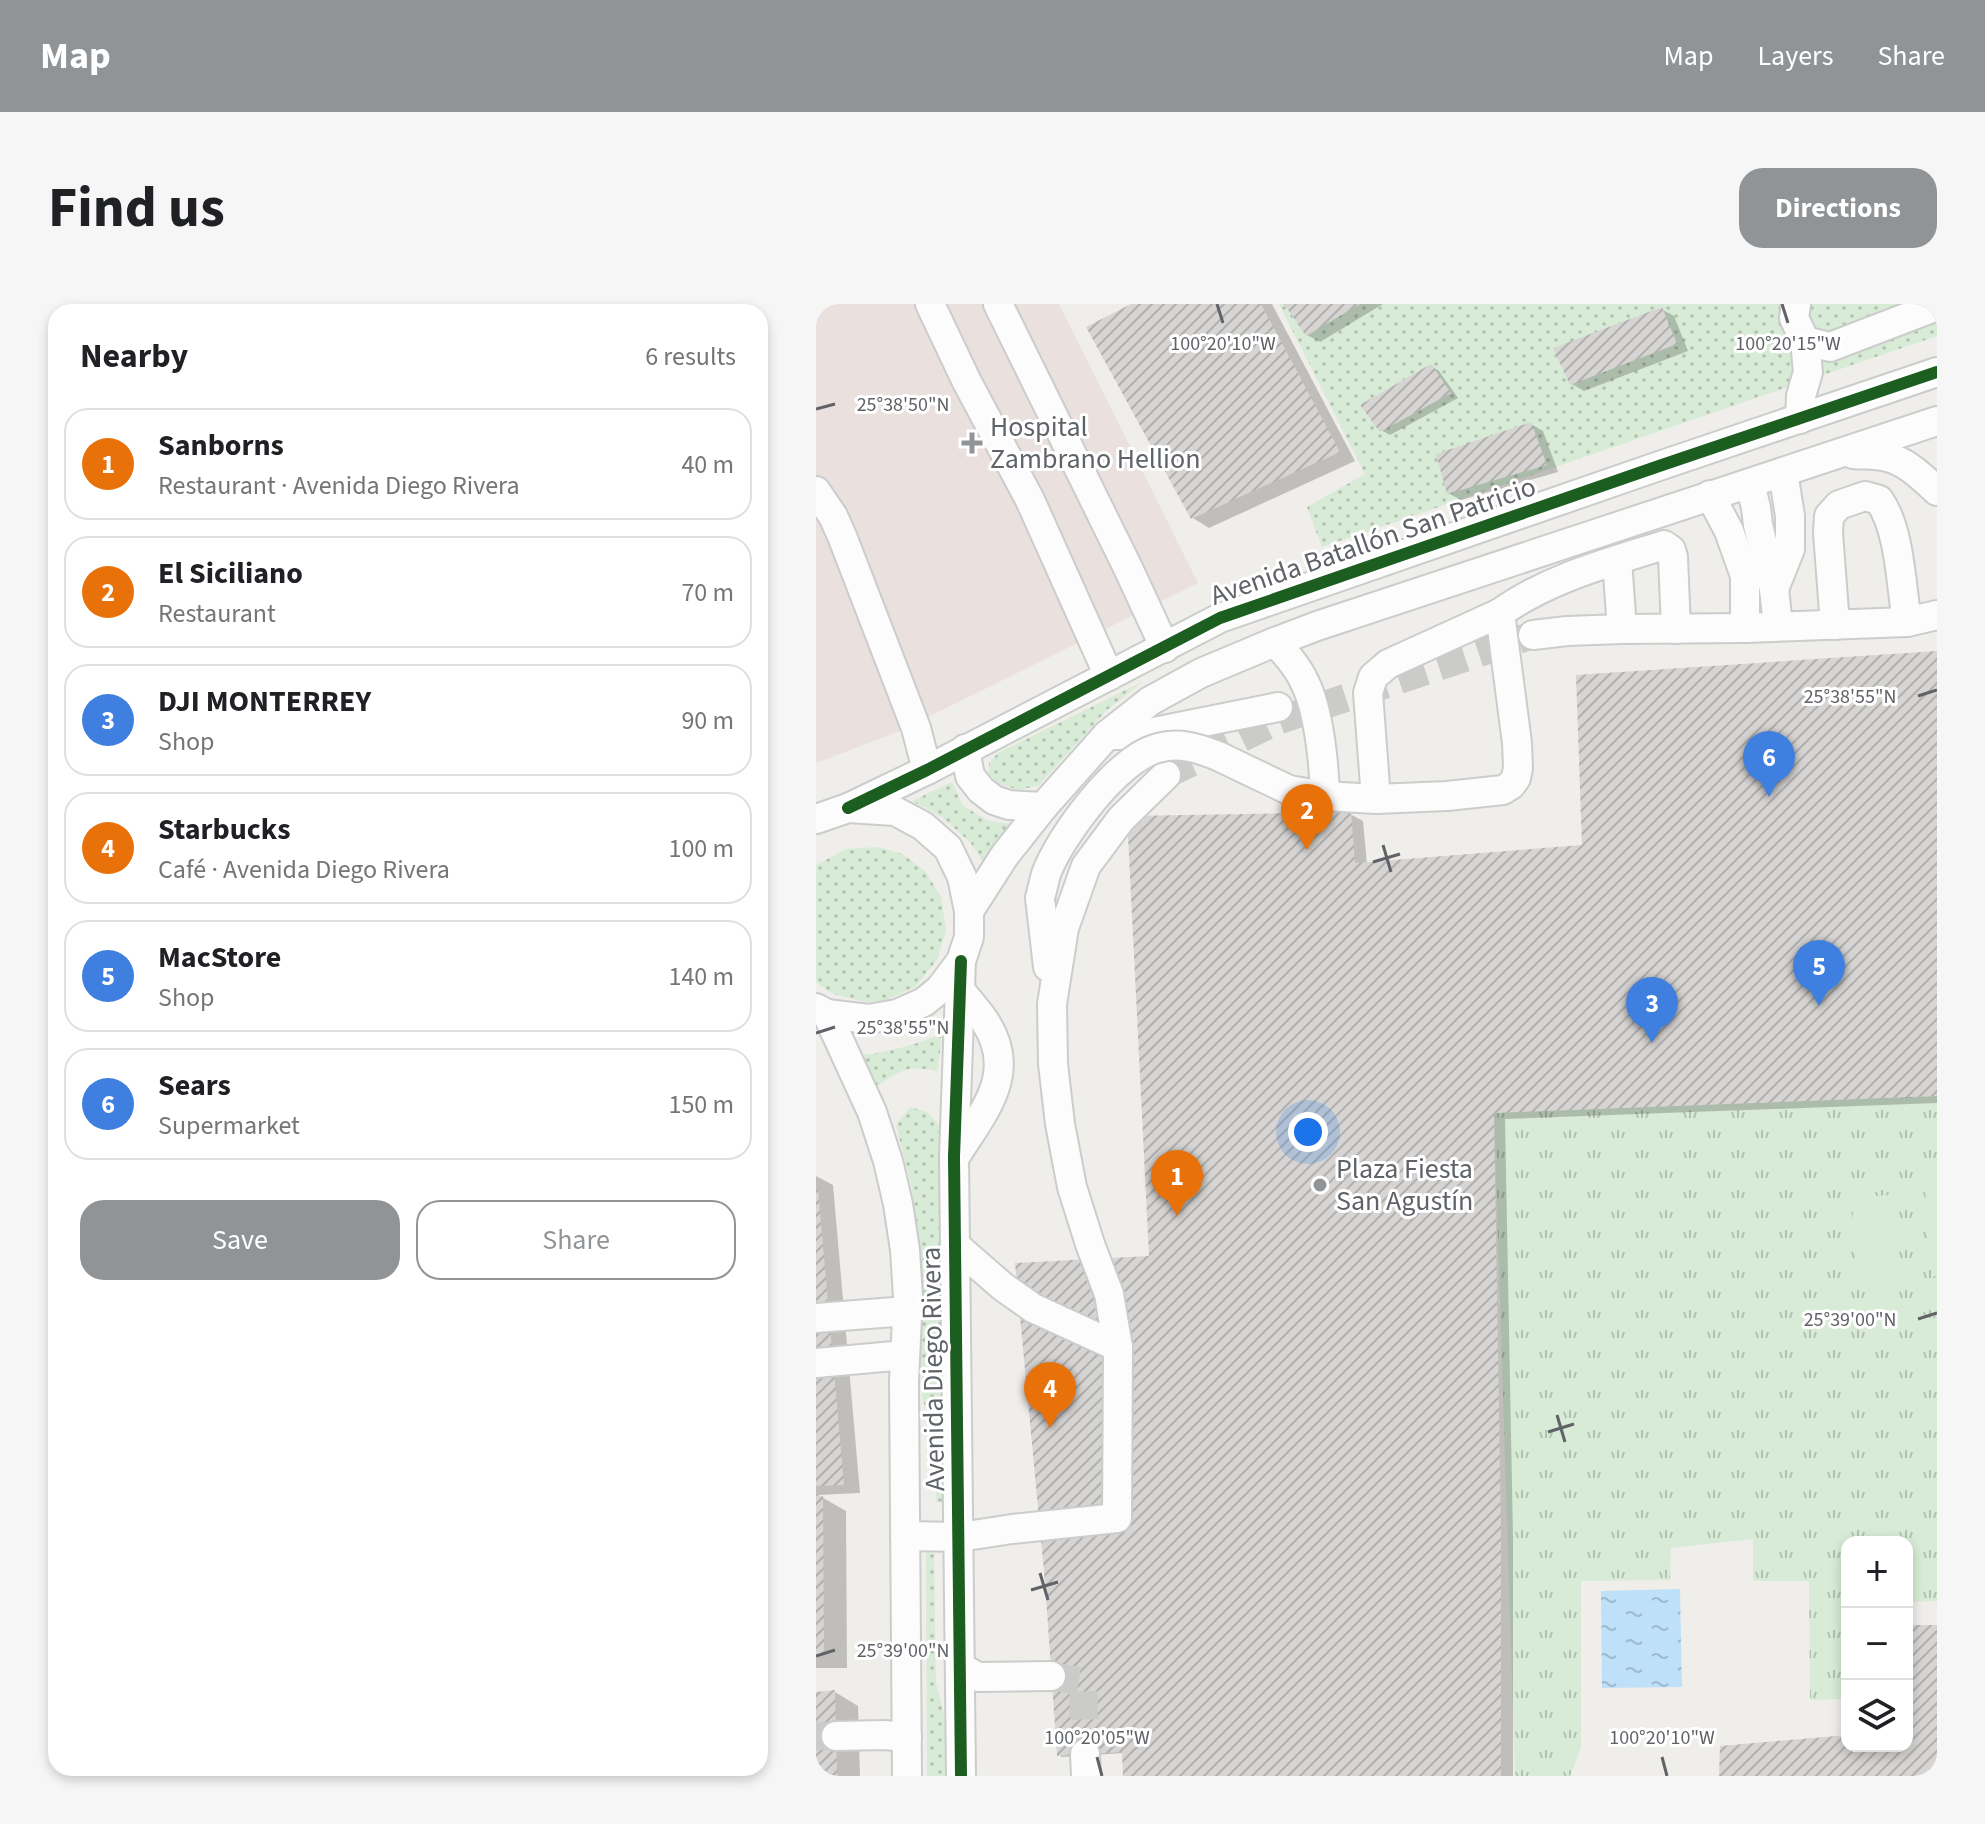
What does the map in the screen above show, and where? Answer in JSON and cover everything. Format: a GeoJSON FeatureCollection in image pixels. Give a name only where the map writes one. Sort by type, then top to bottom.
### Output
{"type":"FeatureCollection","features":[{"type":"Feature","properties":{"kind":"street"},"geometry":{"type":"LineString","coordinates":[[930,304],[967,382],[1030,500],[1109,676]]}},
{"type":"Feature","properties":{"kind":"street"},"geometry":{"type":"LineString","coordinates":[[998,304],[1165,648]]}},
{"type":"Feature","properties":{"kind":"street"},"geometry":{"type":"LineString","coordinates":[[1796,304],[1794,318],[1805,341],[1808,372],[1801,396],[1800,419]]}},
{"type":"Feature","properties":{"kind":"street"},"geometry":{"type":"LineString","coordinates":[[1805,341],[1830,347],[1937,306]]}},
{"type":"Feature","properties":{"kind":"street","name":"Avenida Batallón San Patricio"},"geometry":{"type":"LineString","coordinates":[[816,819],[848,808],[927,770],[1220,618],[1937,372]]}},
{"type":"Feature","properties":{"kind":"street"},"geometry":{"type":"LineString","coordinates":[[969,911],[1005,855],[1107,735],[1150,701],[1201,673],[1275,642],[1937,421]]}},
{"type":"Feature","properties":{"kind":"street"},"geometry":{"type":"LineString","coordinates":[[1852,450],[1899,445],[1937,473]]}},
{"type":"Feature","properties":{"kind":"street"},"geometry":{"type":"LineString","coordinates":[[1852,450],[1887,456],[1917,473],[1937,491]]}},
{"type":"Feature","properties":{"kind":"street"},"geometry":{"type":"LineString","coordinates":[[1767,477],[1758,525],[1774,589],[1778,625]]}},
{"type":"Feature","properties":{"kind":"street"},"geometry":{"type":"LineString","coordinates":[[816,491],[842,536],[916,728],[927,770]]}},
{"type":"Feature","properties":{"kind":"street"},"geometry":{"type":"LineString","coordinates":[[1710,495],[1729,531],[1745,576],[1745,618]]}},
{"type":"Feature","properties":{"kind":"street"},"geometry":{"type":"LineString","coordinates":[[1835,625],[1829,516],[1839,505],[1865,496],[1879,500],[1888,513],[1907,622]]}},
{"type":"Feature","properties":{"kind":"street"},"geometry":{"type":"LineString","coordinates":[[1376,799],[1368,693],[1373,677],[1388,664],[1500,613],[1542,587],[1664,545],[1671,550],[1673,557],[1676,629]]}},
{"type":"Feature","properties":{"kind":"street"},"geometry":{"type":"LineString","coordinates":[[1617,560],[1622,629]]}},
{"type":"Feature","properties":{"kind":"street"},"geometry":{"type":"LineString","coordinates":[[905,1536],[960,1537],[1117,1518],[1118,1347],[1109,1294],[1072,1187],[1053,1064],[1052,1004],[1040,898],[1047,872],[1059,849],[1089,805],[1119,770],[1141,754],[1159,747],[1197,747],[1289,790],[1316,794],[1376,799],[1503,790],[1516,778],[1518,768],[1500,613]]}},
{"type":"Feature","properties":{"kind":"street"},"geometry":{"type":"LineString","coordinates":[[1533,635],[1567,631],[1676,629],[1745,618],[1778,625],[1835,625],[1907,622],[1937,615]]}},
{"type":"Feature","properties":{"kind":"street"},"geometry":{"type":"LineString","coordinates":[[1275,642],[1305,682],[1311,697],[1304,735],[1316,794]]}},
{"type":"Feature","properties":{"kind":"street"},"geometry":{"type":"LineString","coordinates":[[1107,735],[1139,735],[1278,707]]}},
{"type":"Feature","properties":{"kind":"street"},"geometry":{"type":"LineString","coordinates":[[965,749],[970,776],[994,800],[1009,805],[1043,807]]}},
{"type":"Feature","properties":{"kind":"street"},"geometry":{"type":"LineString","coordinates":[[1052,1004],[1064,928],[1086,866],[1121,819],[1166,775]]}},
{"type":"Feature","properties":{"kind":"street"},"geometry":{"type":"LineString","coordinates":[[848,808],[895,811],[923,826],[948,848],[962,877],[969,911]]}},
{"type":"Feature","properties":{"kind":"street","name":"Avenida Diego Rivera"},"geometry":{"type":"LineString","coordinates":[[961,1776],[954,1157],[961,961],[969,937],[969,911]]}},
{"type":"Feature","properties":{"kind":"street"},"geometry":{"type":"LineString","coordinates":[[824,1025],[897,1014],[924,1002],[940,989],[961,961]]}},
{"type":"Feature","properties":{"kind":"street"},"geometry":{"type":"LineString","coordinates":[[954,1157],[991,1100],[1000,1059],[985,1021],[960,990]]}},
{"type":"Feature","properties":{"kind":"street","name":"Avenida Diego Rivera"},"geometry":{"type":"LineString","coordinates":[[824,1025],[872,1112],[888,1161],[905,1250],[907,1776]]}},
{"type":"Feature","properties":{"kind":"street"},"geometry":{"type":"LineString","coordinates":[[955,1245],[1033,1308],[1118,1347]]}},
{"type":"Feature","properties":{"kind":"street"},"geometry":{"type":"LineString","coordinates":[[816,1318],[907,1311]]}},
{"type":"Feature","properties":{"kind":"street"},"geometry":{"type":"LineString","coordinates":[[816,1363],[905,1355]]}},
{"type":"Feature","properties":{"kind":"street"},"geometry":{"type":"LineString","coordinates":[[960,1667],[978,1677],[1051,1676]]}},
{"type":"Feature","properties":{"kind":"street"},"geometry":{"type":"LineString","coordinates":[[836,1736],[907,1737]]}},
{"type":"Feature","properties":{"kind":"shaded area","name":"Hospital Zambrano Hellion"},"geometry":{"type":"Polygon","coordinates":[[[816,304],[1059,304],[1198,583],[900,731],[816,763],[816,304]]]}},
{"type":"Feature","properties":{"kind":"green space"},"geometry":{"type":"Polygon","coordinates":[[[1279,304],[1937,304],[1937,336],[1322,547],[1307,507],[1365,474],[1279,304]]]}},
{"type":"Feature","properties":{"kind":"green space"},"geometry":{"type":"Polygon","coordinates":[[[1144,681],[1107,710],[1039,785],[1020,790],[999,784],[989,774],[989,763],[998,753],[1144,681]]]}},
{"type":"Feature","properties":{"kind":"green space"},"geometry":{"type":"Polygon","coordinates":[[[952,782],[963,806],[989,821],[1012,824],[988,869],[970,842],[942,817],[912,801],[952,782]]]}},
{"type":"Feature","properties":{"kind":"green space"},"geometry":{"type":"Polygon","coordinates":[[[878,847],[903,854],[926,872],[941,897],[946,931],[937,960],[916,986],[887,1000],[865,1002],[833,994],[816,982],[816,865],[846,849],[878,847]]]}},
{"type":"Feature","properties":{"kind":"green space"},"geometry":{"type":"Polygon","coordinates":[[[943,1033],[937,1071],[905,1070],[877,1086],[863,1055],[904,1047],[943,1033]]]}},
{"type":"Feature","properties":{"kind":"green space"},"geometry":{"type":"Polygon","coordinates":[[[1937,1096],[1937,1601],[1913,1602],[1913,1536],[1841,1536],[1841,1699],[1810,1700],[1809,1581],[1753,1581],[1753,1539],[1671,1548],[1670,1580],[1581,1581],[1581,1748],[1570,1776],[1515,1776],[1494,1113],[1937,1096]]]}},
{"type":"Feature","properties":{"kind":"green space"},"geometry":{"type":"Polygon","coordinates":[[[910,1107],[927,1112],[940,1126],[945,1502],[936,1502],[936,1436],[922,1398],[919,1238],[911,1185],[896,1125],[910,1107]]]}},
{"type":"Feature","properties":{"kind":"green space"},"geometry":{"type":"Polygon","coordinates":[[[1937,1189],[1937,1276],[1932,1276],[1925,1190],[1937,1189]]]}},
{"type":"Feature","properties":{"kind":"green space"},"geometry":{"type":"Polygon","coordinates":[[[1894,1195],[1899,1279],[1856,1282],[1852,1197],[1894,1195]]]}},
{"type":"Feature","properties":{"kind":"green space"},"geometry":{"type":"Polygon","coordinates":[[[926,1552],[934,1554],[936,1681],[946,1725],[945,1776],[927,1776],[926,1552]]]}},
{"type":"Feature","properties":{"kind":"water"},"geometry":{"type":"Polygon","coordinates":[[[1680,1589],[1682,1687],[1602,1688],[1601,1591],[1680,1589]]]}},
{"type":"Feature","properties":{"kind":"building"},"geometry":{"type":"Polygon","coordinates":[[[1131,304],[1261,304],[1340,452],[1191,519],[1086,327],[1131,304]]]}},
{"type":"Feature","properties":{"kind":"building"},"geometry":{"type":"Polygon","coordinates":[[[1284,304],[1360,304],[1306,336],[1284,304]]]}},
{"type":"Feature","properties":{"kind":"building"},"geometry":{"type":"Polygon","coordinates":[[[1662,307],[1677,344],[1570,385],[1553,348],[1662,307]]]}},
{"type":"Feature","properties":{"kind":"building"},"geometry":{"type":"Polygon","coordinates":[[[1431,364],[1451,393],[1380,432],[1360,405],[1431,364]]]}},
{"type":"Feature","properties":{"kind":"building"},"geometry":{"type":"Polygon","coordinates":[[[1531,422],[1547,465],[1447,494],[1436,454],[1531,422]]]}},
{"type":"Feature","properties":{"kind":"building","name":"Plaza Fiesta San Agustín"},"geometry":{"type":"Polygon","coordinates":[[[1937,651],[1937,1096],[1494,1113],[1501,1529],[1501,1776],[1123,1776],[1122,1752],[1057,1756],[1045,1582],[1015,1263],[1149,1256],[1127,816],[1351,812],[1355,863],[1582,845],[1576,675],[1937,651]]]}},
{"type":"Feature","properties":{"kind":"building"},"geometry":{"type":"Polygon","coordinates":[[[818,1189],[844,1485],[816,1486],[818,1189]]]}},
{"type":"Feature","properties":{"kind":"building"},"geometry":{"type":"Polygon","coordinates":[[[816,1496],[823,1496],[824,1655],[816,1655],[816,1496]]]}},
{"type":"Feature","properties":{"kind":"building"},"geometry":{"type":"Polygon","coordinates":[[[1913,1625],[1937,1625],[1937,1776],[1719,1776],[1720,1746],[1841,1736],[1841,1752],[1913,1752],[1913,1625]]]}},
{"type":"Feature","properties":{"kind":"building"},"geometry":{"type":"Polygon","coordinates":[[[835,1690],[837,1776],[816,1776],[816,1692],[835,1690]]]}},
{"type":"Feature","properties":{"kind":"tunnel"},"geometry":{"type":"LineString","coordinates":[[1166,775],[1277,721],[1533,635]]}},
{"type":"Feature","properties":{"kind":"tunnel"},"geometry":{"type":"LineString","coordinates":[[1051,1676],[1083,1682],[1085,1754]]}},
{"type":"Feature","properties":{"kind":"tunnel"},"geometry":{"type":"LineString","coordinates":[[816,1736],[836,1736]]}},
{"type":"Feature","properties":{"kind":"cycle path"},"geometry":{"type":"LineString","coordinates":[[848,808],[1220,618],[1937,372]]}},
{"type":"Feature","properties":{"kind":"cycle path"},"geometry":{"type":"LineString","coordinates":[[961,961],[954,1157],[961,1776]]}},
{"type":"Feature","properties":{"kind":"place","name":"Hospital Zambrano Hellion"},"geometry":{"type":"Point","coordinates":[972,443]}},
{"type":"Feature","properties":{"kind":"place","name":"Sears"},"geometry":{"type":"Point","coordinates":[1769,797]}},
{"type":"Feature","properties":{"kind":"place","name":"El Siciliano"},"geometry":{"type":"Point","coordinates":[1307,850]}},
{"type":"Feature","properties":{"kind":"place","name":"MacStore"},"geometry":{"type":"Point","coordinates":[1819,1006]}},
{"type":"Feature","properties":{"kind":"place","name":"DJI MONTERREY"},"geometry":{"type":"Point","coordinates":[1652,1043]}},
{"type":"Feature","properties":{"kind":"place","name":"Plaza Fiesta San Agustín"},"geometry":{"type":"Point","coordinates":[1320,1185]}},
{"type":"Feature","properties":{"kind":"place","name":"Sanborns"},"geometry":{"type":"Point","coordinates":[1177,1216]}},
{"type":"Feature","properties":{"kind":"place","name":"Starbucks"},"geometry":{"type":"Point","coordinates":[1050,1428]}}]}
